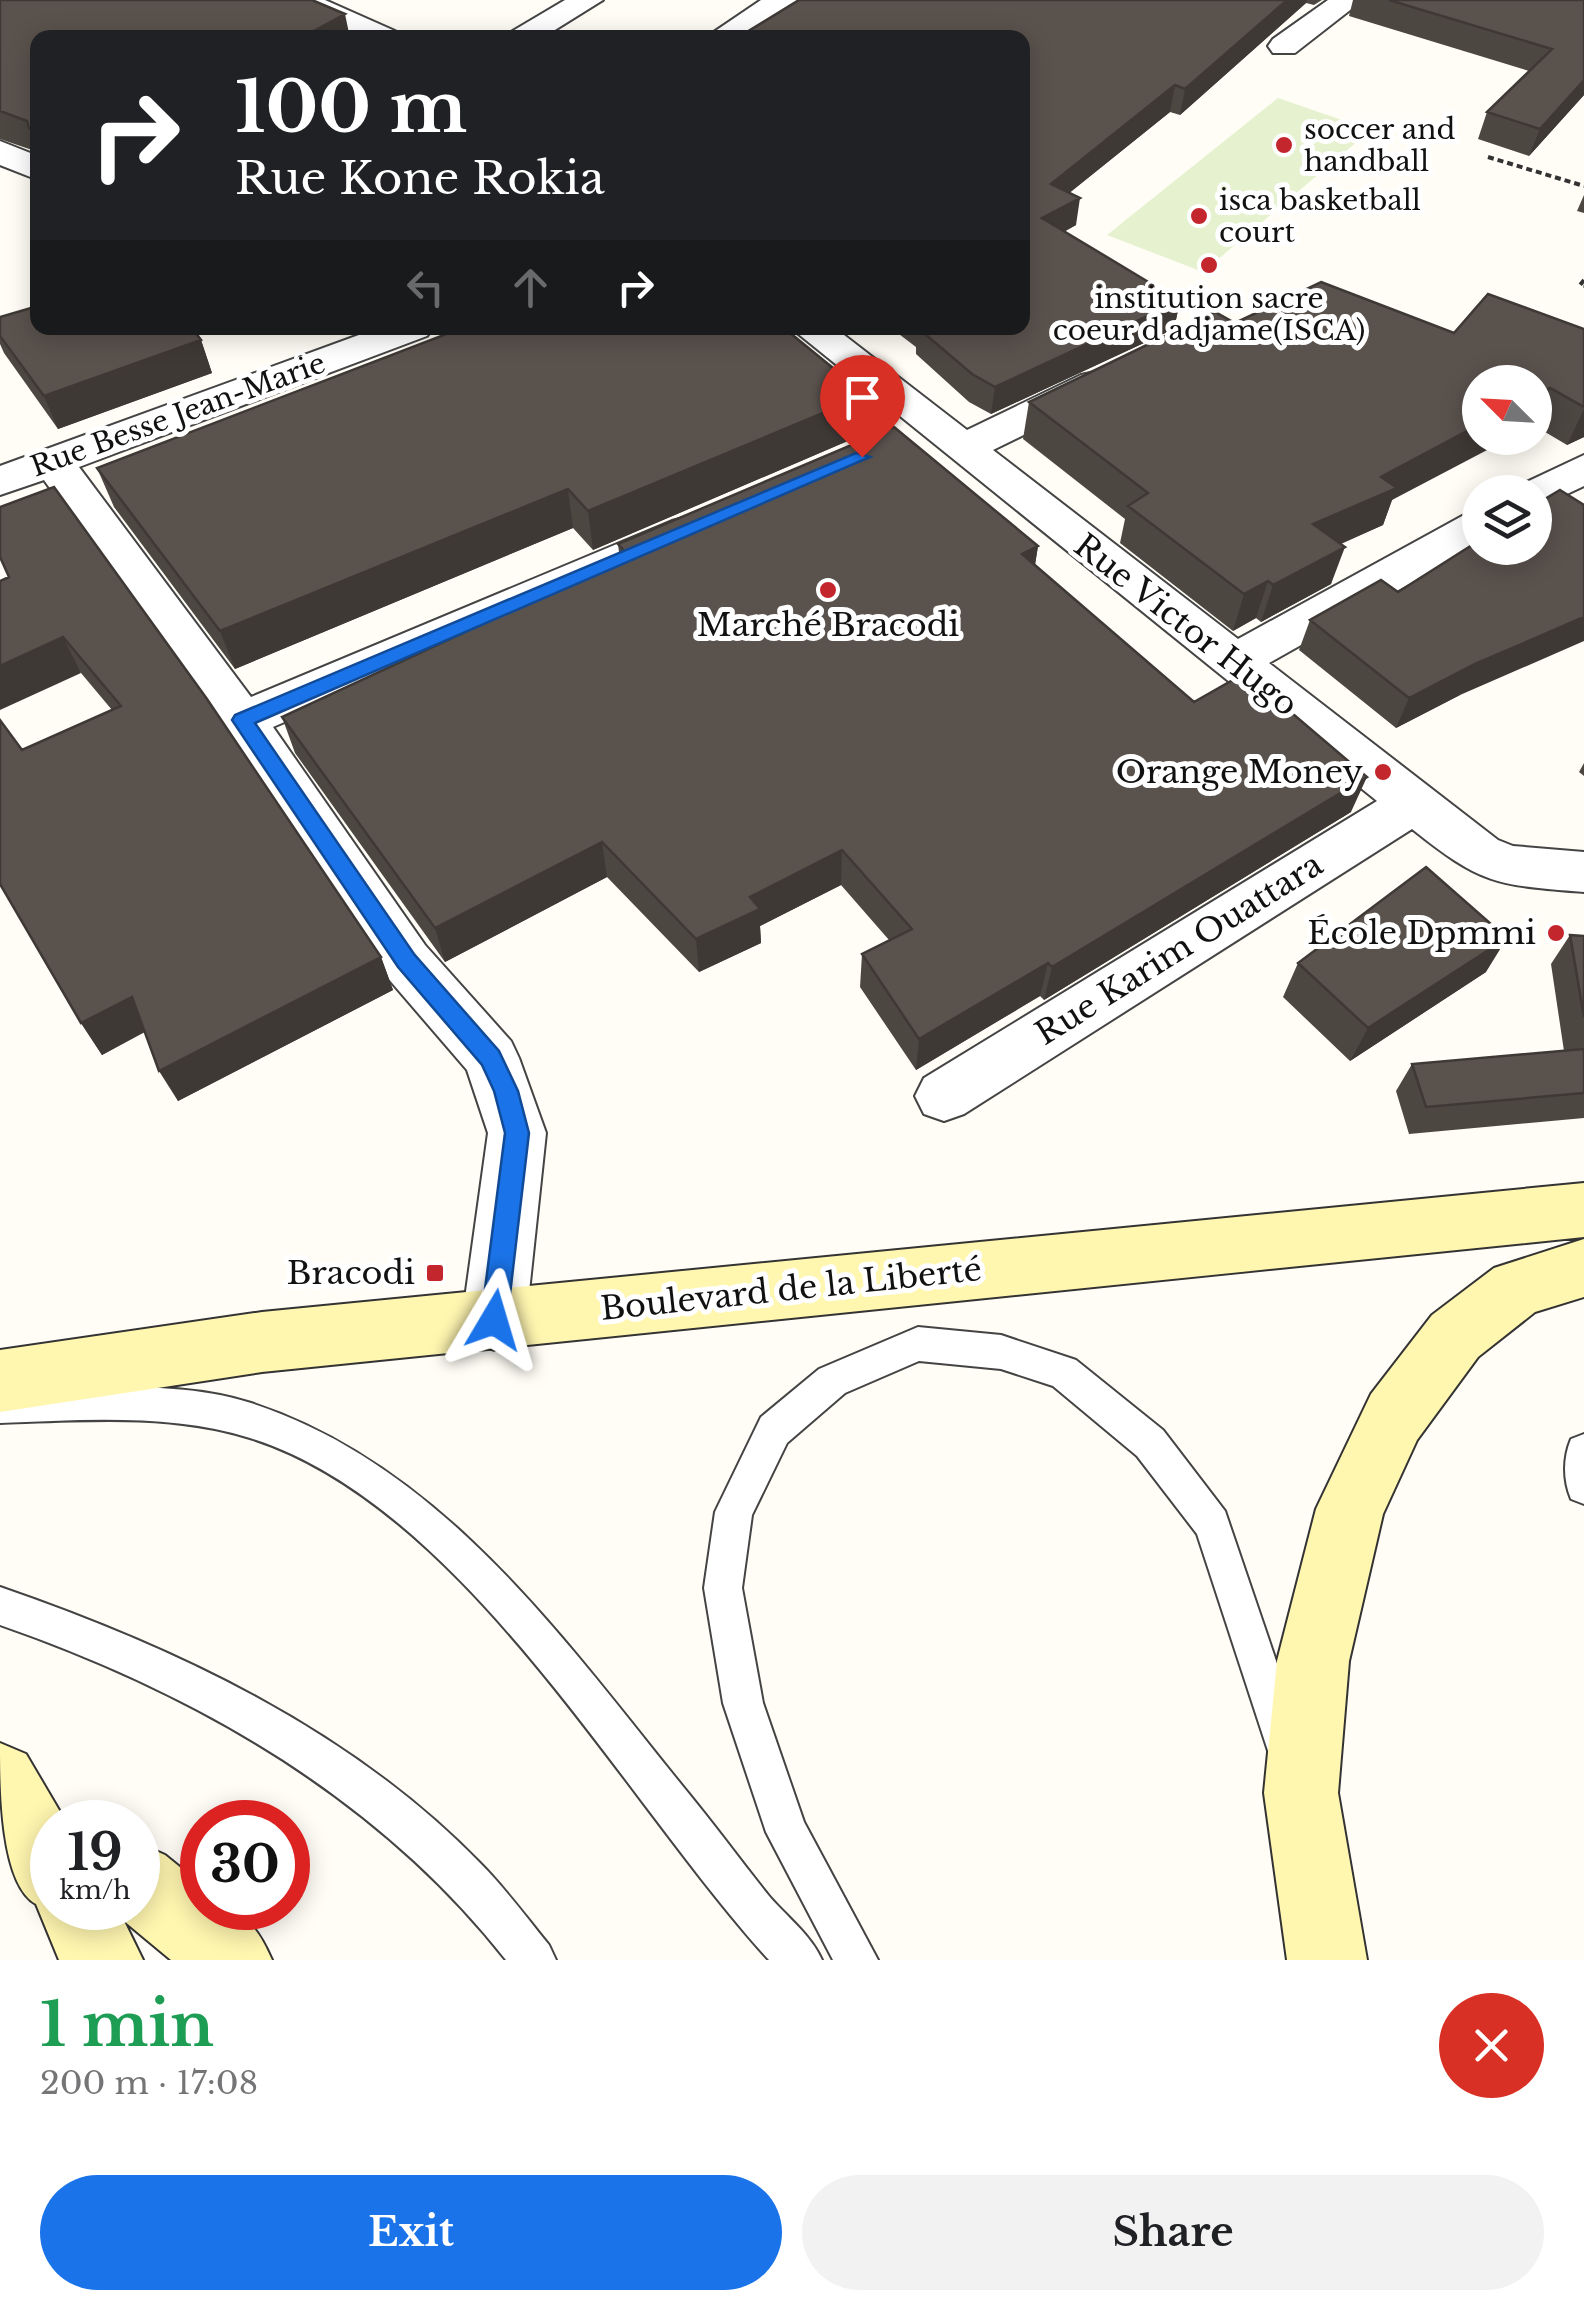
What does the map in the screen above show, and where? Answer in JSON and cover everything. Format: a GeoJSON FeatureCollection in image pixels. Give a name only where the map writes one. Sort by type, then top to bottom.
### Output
{"type":"FeatureCollection","features":[{"type":"Feature","properties":{"kind":"main road","name":"Boulevard de la Liberté"},"geometry":{"type":"LineString","coordinates":[[0,1381],[262,1342],[1584,1210]]}},
{"type":"Feature","properties":{"kind":"main road"},"geometry":{"type":"LineString","coordinates":[[1327,1960],[1301,1793],[1313,1662],[1350,1510],[1394,1416],[1455,1336],[1516,1289],[1584,1268]]}},
{"type":"Feature","properties":{"kind":"main road"},"geometry":{"type":"LineString","coordinates":[[0,1761],[45,1800]]}},
{"type":"Feature","properties":{"kind":"main road"},"geometry":{"type":"LineString","coordinates":[[0,1780],[30,1833]]}},
{"type":"Feature","properties":{"kind":"main road"},"geometry":{"type":"LineString","coordinates":[[160,1900],[232,1960]]}},
{"type":"Feature","properties":{"kind":"main road"},"geometry":{"type":"LineString","coordinates":[[86,1930],[103,1960]]}},
{"type":"Feature","properties":{"kind":"street"},"geometry":{"type":"LineString","coordinates":[[299,0],[366,30]]}},
{"type":"Feature","properties":{"kind":"street"},"geometry":{"type":"LineString","coordinates":[[533,30],[588,0]]}},
{"type":"Feature","properties":{"kind":"street"},"geometry":{"type":"LineString","coordinates":[[734,30],[783,0]]}},
{"type":"Feature","properties":{"kind":"street"},"geometry":{"type":"LineString","coordinates":[[1284,46],[1348,0]]}},
{"type":"Feature","properties":{"kind":"street"},"geometry":{"type":"LineString","coordinates":[[0,151],[30,166]]}},
{"type":"Feature","properties":{"kind":"street","name":"Rue Besse Jean-Marie"},"geometry":{"type":"LineString","coordinates":[[0,481],[394,335]]}},
{"type":"Feature","properties":{"kind":"street","name":"Rue Victor Hugo"},"geometry":{"type":"LineString","coordinates":[[819,335],[932,439],[1232,662],[1480,854],[1508,866],[1584,872]]}},
{"type":"Feature","properties":{"kind":"street"},"geometry":{"type":"LineString","coordinates":[[932,439],[1124,370]]}},
{"type":"Feature","properties":{"kind":"street"},"geometry":{"type":"LineString","coordinates":[[53,462],[242,720],[406,960],[491,1058],[506,1091],[517,1133],[494,1320]]}},
{"type":"Feature","properties":{"kind":"street"},"geometry":{"type":"LineString","coordinates":[[1552,486],[1584,468]]}},
{"type":"Feature","properties":{"kind":"street"},"geometry":{"type":"LineString","coordinates":[[242,720],[734,511]]}},
{"type":"Feature","properties":{"kind":"street"},"geometry":{"type":"LineString","coordinates":[[1232,662],[1462,535]]}},
{"type":"Feature","properties":{"kind":"street","name":"Rue Karim Ouattara"},"geometry":{"type":"LineString","coordinates":[[944,1096],[1413,803]]}},
{"type":"Feature","properties":{"kind":"lane"},"geometry":{"type":"LineString","coordinates":[[856,1960],[787,1832],[743,1702],[723,1588],[734,1512],[774,1430],[832,1381],[918,1344],[1001,1352],[1064,1372],[1150,1443],[1212,1524],[1301,1793]]}},
{"type":"Feature","properties":{"kind":"lane"},"geometry":{"type":"LineString","coordinates":[[0,1406],[110,1400],[250,1420],[342,1458],[444,1539],[524,1628],[800,1960]]}},
{"type":"Feature","properties":{"kind":"lane"},"geometry":{"type":"LineString","coordinates":[[1584,1452],[1584,1486]]}},
{"type":"Feature","properties":{"kind":"lane"},"geometry":{"type":"LineString","coordinates":[[0,1606],[209,1690],[337,1768],[457,1869],[534,1960]]}},
{"type":"Feature","properties":{"kind":"path"},"geometry":{"type":"LineString","coordinates":[[1488,157],[1584,186]]}},
{"type":"Feature","properties":{"kind":"green space"},"geometry":{"type":"Polygon","coordinates":[[[1278,98],[1371,130],[1203,272],[1107,235],[1278,98]]]}},
{"type":"Feature","properties":{"kind":"building"},"geometry":{"type":"Polygon","coordinates":[[[0,0],[312,0],[345,14],[316,30],[30,30],[30,128],[27,121],[0,111],[0,0]]]}},
{"type":"Feature","properties":{"kind":"building"},"geometry":{"type":"Polygon","coordinates":[[[799,0],[1287,0],[1185,89],[1175,85],[1051,184],[1080,198],[1042,218],[1180,301],[995,387],[972,374],[926,335],[1030,335],[1030,30],[750,30],[799,0]]]}},
{"type":"Feature","properties":{"kind":"building"},"geometry":{"type":"Polygon","coordinates":[[[1389,0],[1584,0],[1584,80],[1540,129],[1487,112],[1552,49],[1389,0]]]}},
{"type":"Feature","properties":{"kind":"building"},"geometry":{"type":"Polygon","coordinates":[[[1321,282],[1454,333],[1488,294],[1584,329],[1584,407],[1552,389],[1552,365],[1462,365],[1462,434],[1381,477],[1397,488],[1313,524],[1345,547],[1273,585],[1268,581],[1244,594],[1128,506],[1148,493],[1029,402],[1215,312],[1235,323],[1321,282]]]}},
{"type":"Feature","properties":{"kind":"building"},"geometry":{"type":"Polygon","coordinates":[[[30,308],[30,335],[197,335],[201,340],[44,396],[0,336],[0,317],[30,308]]]}},
{"type":"Feature","properties":{"kind":"building"},"geometry":{"type":"Polygon","coordinates":[[[444,335],[793,335],[866,395],[588,511],[568,489],[220,631],[97,468],[444,335]]]}},
{"type":"Feature","properties":{"kind":"building"},"geometry":{"type":"Polygon","coordinates":[[[894,427],[1038,546],[1022,554],[1194,702],[1245,673],[1367,777],[1052,967],[1048,963],[919,1039],[862,954],[912,929],[842,850],[750,897],[760,909],[696,939],[602,842],[435,928],[282,717],[629,556],[618,544],[894,427]]]}},
{"type":"Feature","properties":{"kind":"building"},"geometry":{"type":"Polygon","coordinates":[[[54,487],[207,699],[381,957],[159,1071],[132,997],[81,1023],[0,884],[0,720],[22,750],[121,706],[63,637],[0,666],[0,581],[9,577],[0,557],[0,507],[54,487]]]}},
{"type":"Feature","properties":{"kind":"building"},"geometry":{"type":"Polygon","coordinates":[[[1560,490],[1584,505],[1584,617],[1475,664],[1409,698],[1310,620],[1381,580],[1398,592],[1462,551],[1462,565],[1552,565],[1552,495],[1560,490]]]}},
{"type":"Feature","properties":{"kind":"building"},"geometry":{"type":"Polygon","coordinates":[[[1426,867],[1507,938],[1368,1028],[1298,963],[1426,867]]]}},
{"type":"Feature","properties":{"kind":"building"},"geometry":{"type":"Polygon","coordinates":[[[1570,935],[1584,936],[1584,1017],[1570,935]]]}},
{"type":"Feature","properties":{"kind":"building"},"geometry":{"type":"Polygon","coordinates":[[[1584,1049],[1584,1093],[1426,1107],[1412,1064],[1584,1049]]]}},
{"type":"Feature","properties":{"kind":"place","name":"soccer and handball"},"geometry":{"type":"Point","coordinates":[1284,145]}},
{"type":"Feature","properties":{"kind":"place","name":"isca basketball court"},"geometry":{"type":"Point","coordinates":[1199,216]}},
{"type":"Feature","properties":{"kind":"place","name":"institution sacre coeur d adjame(ISCA)"},"geometry":{"type":"Point","coordinates":[1209,265]}},
{"type":"Feature","properties":{"kind":"place","name":"Marché Bracodi"},"geometry":{"type":"Point","coordinates":[828,590]}},
{"type":"Feature","properties":{"kind":"place","name":"Orange Money"},"geometry":{"type":"Point","coordinates":[1383,772]}},
{"type":"Feature","properties":{"kind":"place","name":"École Dpmmi"},"geometry":{"type":"Point","coordinates":[1556,933]}},
{"type":"Feature","properties":{"kind":"place","name":"Bracodi"},"geometry":{"type":"Point","coordinates":[435,1273]}},
{"type":"Feature","properties":{"kind":"route"},"geometry":{"type":"LineString","coordinates":[[494,1320],[517,1133],[506,1091],[491,1058],[406,960],[242,720],[862,457]]}}]}
